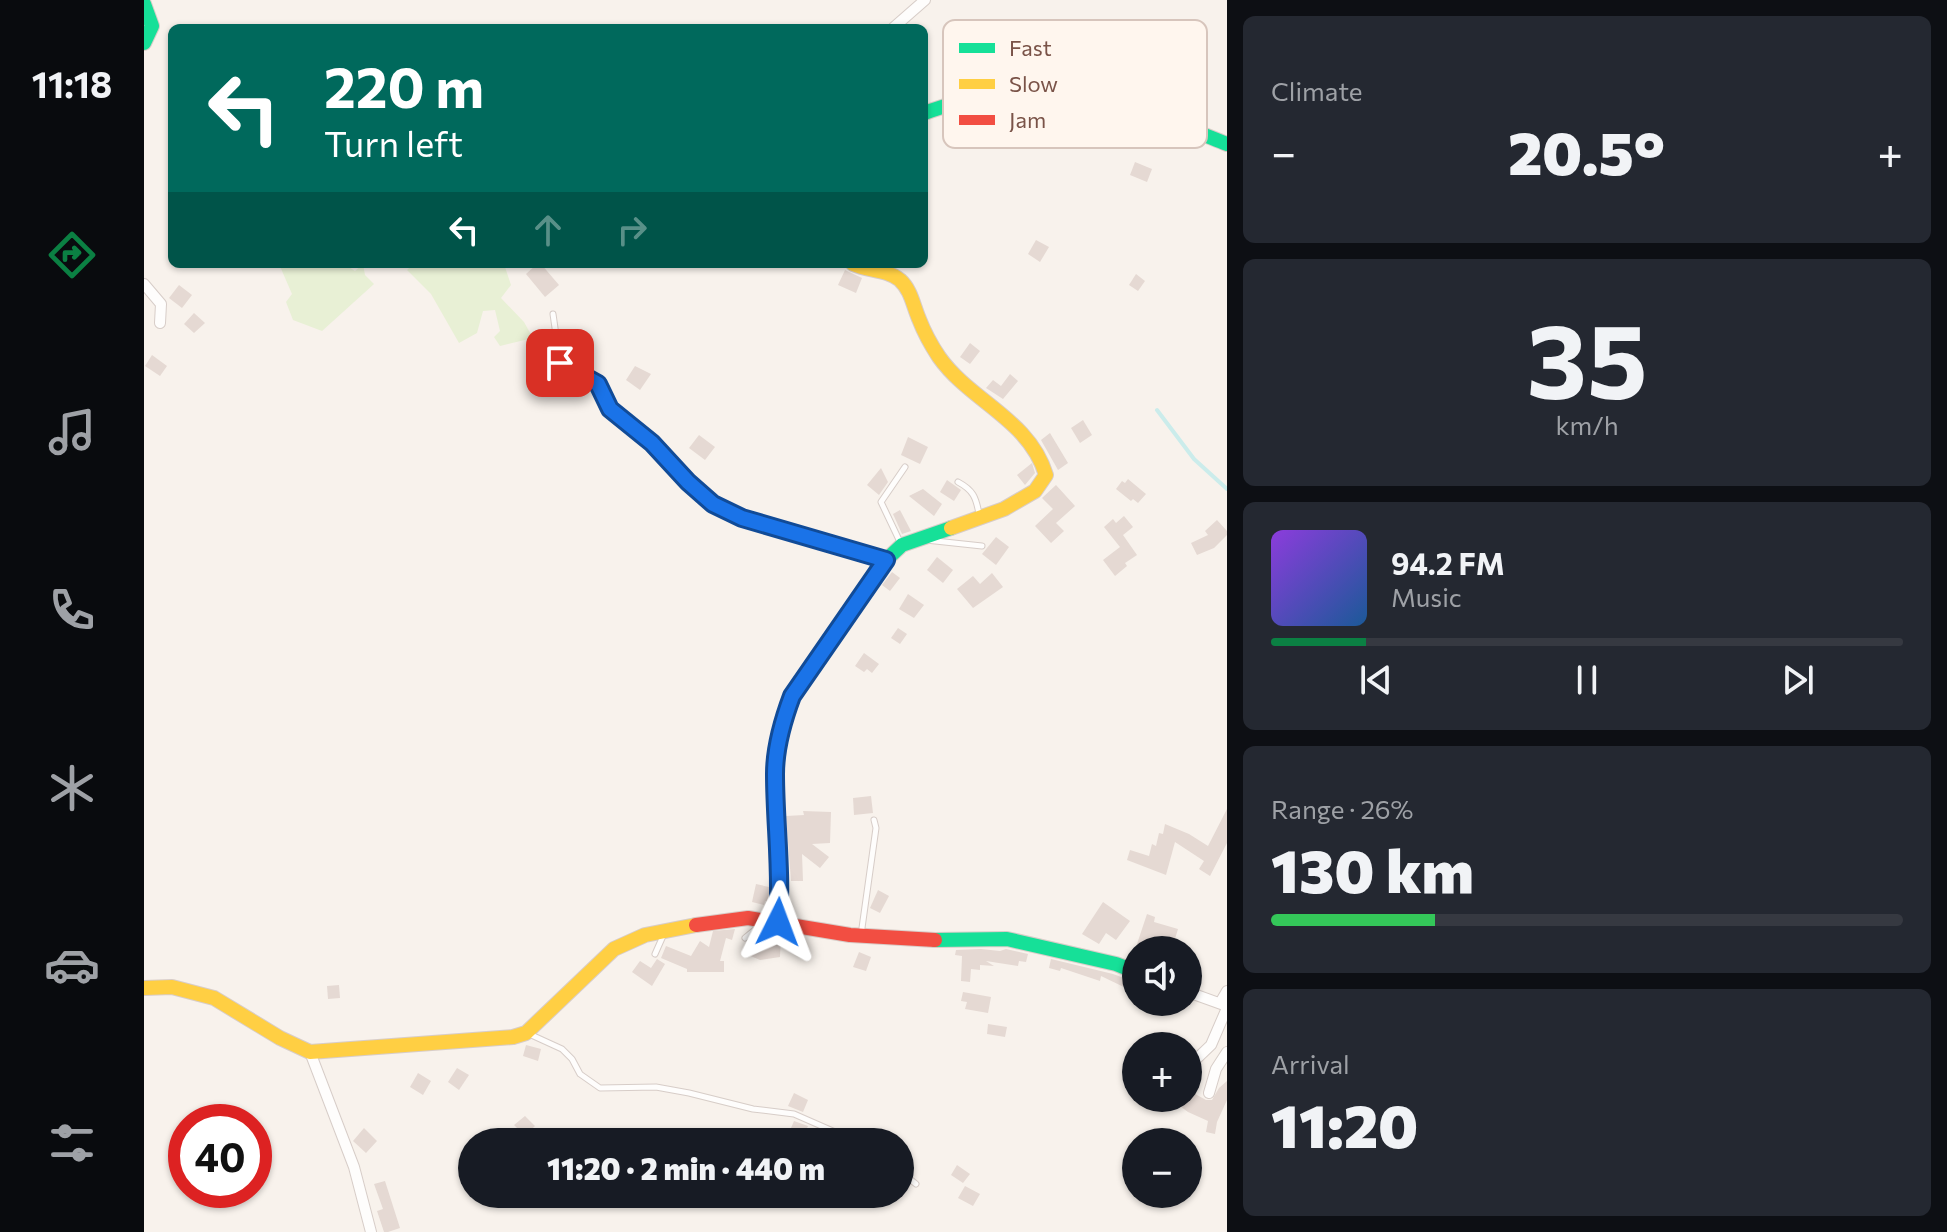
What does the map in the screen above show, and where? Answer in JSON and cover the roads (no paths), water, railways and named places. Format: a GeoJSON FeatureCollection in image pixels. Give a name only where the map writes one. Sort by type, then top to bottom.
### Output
{"type":"FeatureCollection","features":[{"type":"Feature","properties":{"kind":"street"},"geometry":{"type":"LineString","coordinates":[[898,24],[925,0]]}},
{"type":"Feature","properties":{"kind":"street"},"geometry":{"type":"LineString","coordinates":[[144,4],[152,26],[144,43]]}},
{"type":"Feature","properties":{"kind":"street"},"geometry":{"type":"LineString","coordinates":[[1207,136],[1227,144]]}},
{"type":"Feature","properties":{"kind":"street"},"geometry":{"type":"LineString","coordinates":[[772,921],[781,889],[775,771],[783,721],[792,696],[886,560],[902,545],[1004,509],[1035,491],[1046,475],[1035,449],[1023,435],[943,362],[899,279],[865,268]]}},
{"type":"Feature","properties":{"kind":"street"},"geometry":{"type":"LineString","coordinates":[[144,284],[161,304],[160,323]]}},
{"type":"Feature","properties":{"kind":"street"},"geometry":{"type":"LineString","coordinates":[[144,988],[172,987],[214,998],[280,1038],[310,1052],[513,1037],[526,1033],[614,949],[645,935],[719,920],[772,921],[861,936],[912,940],[1007,939],[1122,966]]}},
{"type":"Feature","properties":{"kind":"street"},"geometry":{"type":"LineString","coordinates":[[1202,1054],[1211,1045],[1227,991]]}},
{"type":"Feature","properties":{"kind":"street"},"geometry":{"type":"LineString","coordinates":[[1202,997],[1225,1006]]}},
{"type":"Feature","properties":{"kind":"street"},"geometry":{"type":"LineString","coordinates":[[310,1052],[354,1167],[371,1232]]}},
{"type":"Feature","properties":{"kind":"street"},"geometry":{"type":"LineString","coordinates":[[1209,1093],[1216,1069],[1227,1052]]}},
{"type":"Feature","properties":{"kind":"lane"},"geometry":{"type":"LineString","coordinates":[[553,314],[560,363],[598,384],[610,409],[652,443],[713,504],[742,518],[886,560]]}},
{"type":"Feature","properties":{"kind":"lane"},"geometry":{"type":"LineString","coordinates":[[902,545],[881,502],[905,467]]}},
{"type":"Feature","properties":{"kind":"lane"},"geometry":{"type":"LineString","coordinates":[[958,482],[971,489],[980,519]]}},
{"type":"Feature","properties":{"kind":"lane"},"geometry":{"type":"LineString","coordinates":[[921,539],[982,546]]}},
{"type":"Feature","properties":{"kind":"lane"},"geometry":{"type":"LineString","coordinates":[[861,936],[876,828],[874,820]]}},
{"type":"Feature","properties":{"kind":"lane"},"geometry":{"type":"LineString","coordinates":[[745,938],[772,921]]}},
{"type":"Feature","properties":{"kind":"lane"},"geometry":{"type":"LineString","coordinates":[[655,954],[664,931]]}},
{"type":"Feature","properties":{"kind":"lane"},"geometry":{"type":"LineString","coordinates":[[526,1033],[562,1049],[580,1074],[600,1088],[656,1087],[753,1109],[794,1114],[826,1128]]}},
{"type":"Feature","properties":{"kind":"waterway"},"geometry":{"type":"LineString","coordinates":[[1157,410],[1194,459],[1227,489]]}}]}
